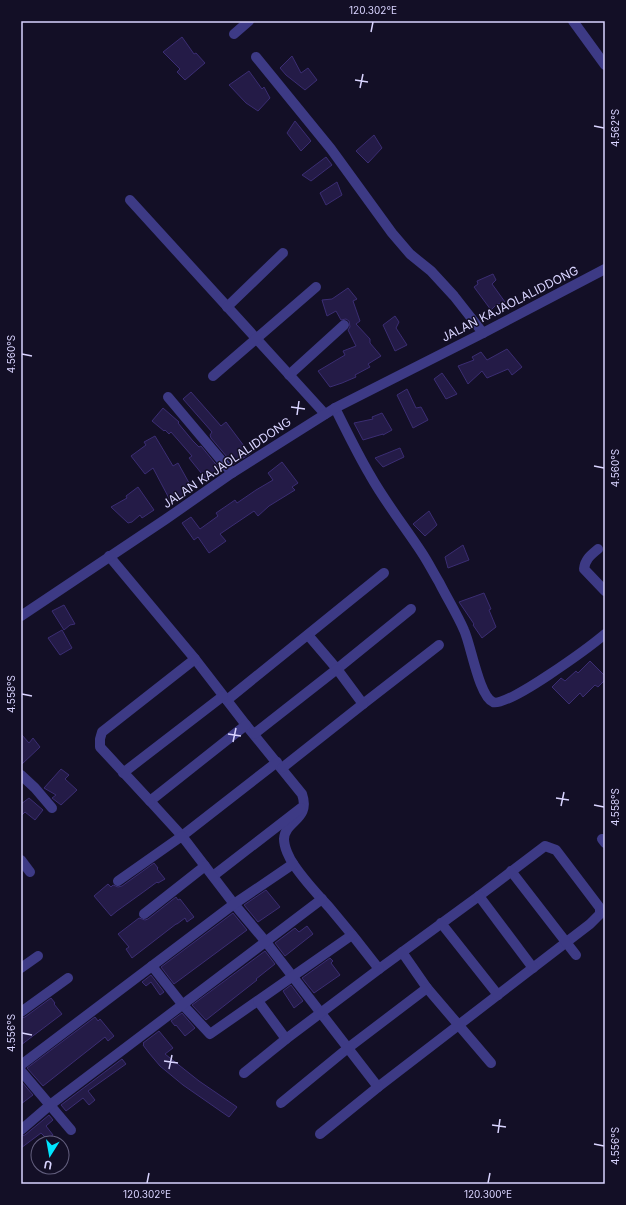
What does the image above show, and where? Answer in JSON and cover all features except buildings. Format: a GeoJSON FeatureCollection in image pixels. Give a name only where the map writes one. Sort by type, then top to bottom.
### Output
{"type":"FeatureCollection","features":[{"type":"Feature","properties":{"kind":"street"},"geometry":{"type":"LineString","coordinates":[[234,34],[249,21]]}},
{"type":"Feature","properties":{"kind":"street"},"geometry":{"type":"LineString","coordinates":[[572,21],[605,65]]}},
{"type":"Feature","properties":{"kind":"street"},"geometry":{"type":"LineString","coordinates":[[256,57],[331,149],[392,233],[410,254],[431,271],[450,291],[483,333]]}},
{"type":"Feature","properties":{"kind":"street"},"geometry":{"type":"LineString","coordinates":[[130,200],[324,414]]}},
{"type":"Feature","properties":{"kind":"street"},"geometry":{"type":"LineString","coordinates":[[227,307],[283,254]]}},
{"type":"Feature","properties":{"kind":"street","name":"JALAN KAJAOLALIDDONG"},"geometry":{"type":"LineString","coordinates":[[21,616],[232,473],[324,414],[605,269]]}},
{"type":"Feature","properties":{"kind":"street"},"geometry":{"type":"LineString","coordinates":[[214,376],[316,287]]}},
{"type":"Feature","properties":{"kind":"street"},"geometry":{"type":"LineString","coordinates":[[289,376],[344,325]]}},
{"type":"Feature","properties":{"kind":"street"},"geometry":{"type":"LineString","coordinates":[[168,397],[232,473]]}},
{"type":"Feature","properties":{"kind":"street"},"geometry":{"type":"LineString","coordinates":[[335,408],[370,475],[423,555],[459,618],[469,642],[479,679],[488,698],[493,703],[508,700],[563,666],[605,634]]}},
{"type":"Feature","properties":{"kind":"street"},"geometry":{"type":"LineString","coordinates":[[598,548],[588,558],[584,569],[605,591]]}},
{"type":"Feature","properties":{"kind":"street"},"geometry":{"type":"LineString","coordinates":[[109,556],[195,659],[302,794],[305,802],[304,810],[288,830],[284,839],[286,849],[293,864],[379,969]]}},
{"type":"Feature","properties":{"kind":"street"},"geometry":{"type":"LineString","coordinates":[[123,773],[225,698],[384,573]]}},
{"type":"Feature","properties":{"kind":"street"},"geometry":{"type":"LineString","coordinates":[[254,734],[411,609]]}},
{"type":"Feature","properties":{"kind":"street"},"geometry":{"type":"LineString","coordinates":[[308,634],[363,704]]}},
{"type":"Feature","properties":{"kind":"street"},"geometry":{"type":"LineString","coordinates":[[118,881],[363,704],[440,645]]}},
{"type":"Feature","properties":{"kind":"street"},"geometry":{"type":"LineString","coordinates":[[195,659],[102,732],[100,747],[182,836],[234,904],[293,976],[378,1087]]}},
{"type":"Feature","properties":{"kind":"street"},"geometry":{"type":"LineString","coordinates":[[150,801],[246,725]]}},
{"type":"Feature","properties":{"kind":"street"},"geometry":{"type":"LineString","coordinates":[[21,775],[35,788],[52,808]]}},
{"type":"Feature","properties":{"kind":"street"},"geometry":{"type":"LineString","coordinates":[[213,876],[304,806]]}},
{"type":"Feature","properties":{"kind":"street"},"geometry":{"type":"LineString","coordinates":[[244,1072],[379,969],[545,846],[556,850],[603,908],[600,914],[590,924],[378,1087],[320,1134]]}},
{"type":"Feature","properties":{"kind":"street"},"geometry":{"type":"LineString","coordinates":[[21,860],[30,872]]}},
{"type":"Feature","properties":{"kind":"street"},"geometry":{"type":"LineString","coordinates":[[21,1065],[234,904],[293,864]]}},
{"type":"Feature","properties":{"kind":"street"},"geometry":{"type":"LineString","coordinates":[[144,914],[205,866]]}},
{"type":"Feature","properties":{"kind":"street"},"geometry":{"type":"LineString","coordinates":[[511,871],[576,955]]}},
{"type":"Feature","properties":{"kind":"street"},"geometry":{"type":"LineString","coordinates":[[479,896],[533,968]]}},
{"type":"Feature","properties":{"kind":"street"},"geometry":{"type":"LineString","coordinates":[[21,1130],[50,1105],[322,899]]}},
{"type":"Feature","properties":{"kind":"street"},"geometry":{"type":"LineString","coordinates":[[441,923],[498,995]]}},
{"type":"Feature","properties":{"kind":"street"},"geometry":{"type":"LineString","coordinates":[[152,966],[182,1004],[210,1034],[352,935]]}},
{"type":"Feature","properties":{"kind":"street"},"geometry":{"type":"LineString","coordinates":[[402,952],[427,988],[491,1064]]}},
{"type":"Feature","properties":{"kind":"street"},"geometry":{"type":"LineString","coordinates":[[21,968],[38,956]]}},
{"type":"Feature","properties":{"kind":"street"},"geometry":{"type":"LineString","coordinates":[[21,1012],[68,978]]}},
{"type":"Feature","properties":{"kind":"street"},"geometry":{"type":"LineString","coordinates":[[281,1103],[348,1048],[427,988]]}},
{"type":"Feature","properties":{"kind":"street"},"geometry":{"type":"LineString","coordinates":[[258,1001],[286,1039]]}},
{"type":"Feature","properties":{"kind":"street"},"geometry":{"type":"LineString","coordinates":[[21,1071],[72,1130]]}}]}
